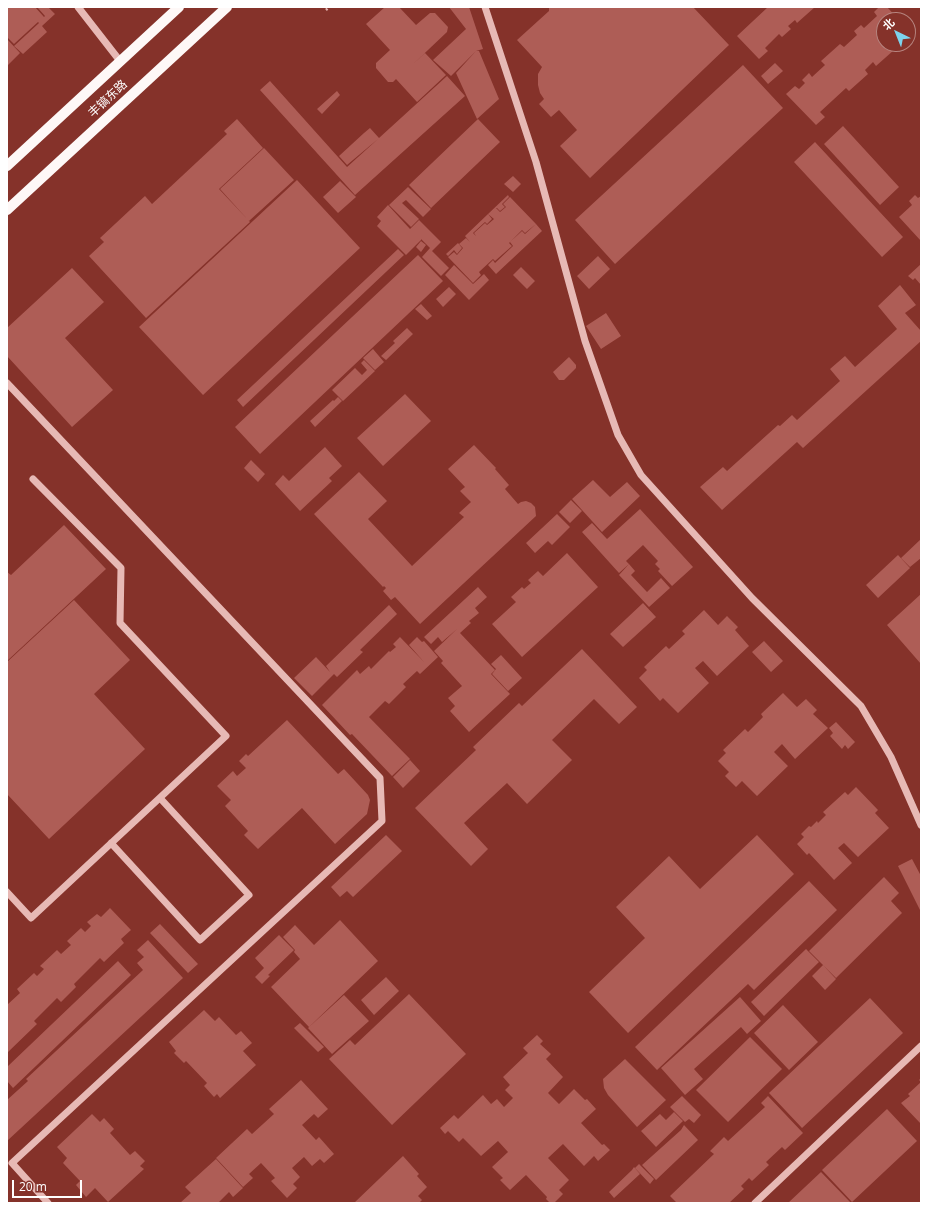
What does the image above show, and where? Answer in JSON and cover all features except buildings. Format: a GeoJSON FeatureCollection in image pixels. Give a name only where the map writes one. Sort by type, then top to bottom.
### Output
{"type":"FeatureCollection","features":[{"type":"Feature","properties":{"kind":"main road","name":"丰镐东路"},"geometry":{"type":"LineString","coordinates":[[7,166],[179,7]]}},
{"type":"Feature","properties":{"kind":"main road","name":"丰镐东路"},"geometry":{"type":"LineString","coordinates":[[7,210],[227,7]]}},
{"type":"Feature","properties":{"kind":"street"},"geometry":{"type":"LineString","coordinates":[[78,7],[120,62]]}},
{"type":"Feature","properties":{"kind":"street"},"geometry":{"type":"LineString","coordinates":[[485,7],[536,162],[585,341],[618,435],[641,475],[752,598],[862,706],[891,757],[921,825]]}},
{"type":"Feature","properties":{"kind":"street"},"geometry":{"type":"LineString","coordinates":[[7,383],[380,778],[382,821],[10,1165],[48,1203]]}},
{"type":"Feature","properties":{"kind":"street"},"geometry":{"type":"LineString","coordinates":[[7,892],[31,918],[226,736],[120,623],[121,568],[32,479]]}},
{"type":"Feature","properties":{"kind":"street"},"geometry":{"type":"LineString","coordinates":[[111,843],[200,940],[249,894],[160,798]]}},
{"type":"Feature","properties":{"kind":"street"},"geometry":{"type":"LineString","coordinates":[[755,1203],[921,1046]]}},
{"type":"Feature","properties":{"kind":"path"},"geometry":{"type":"LineString","coordinates":[[326,10],[329,7]]}}]}
